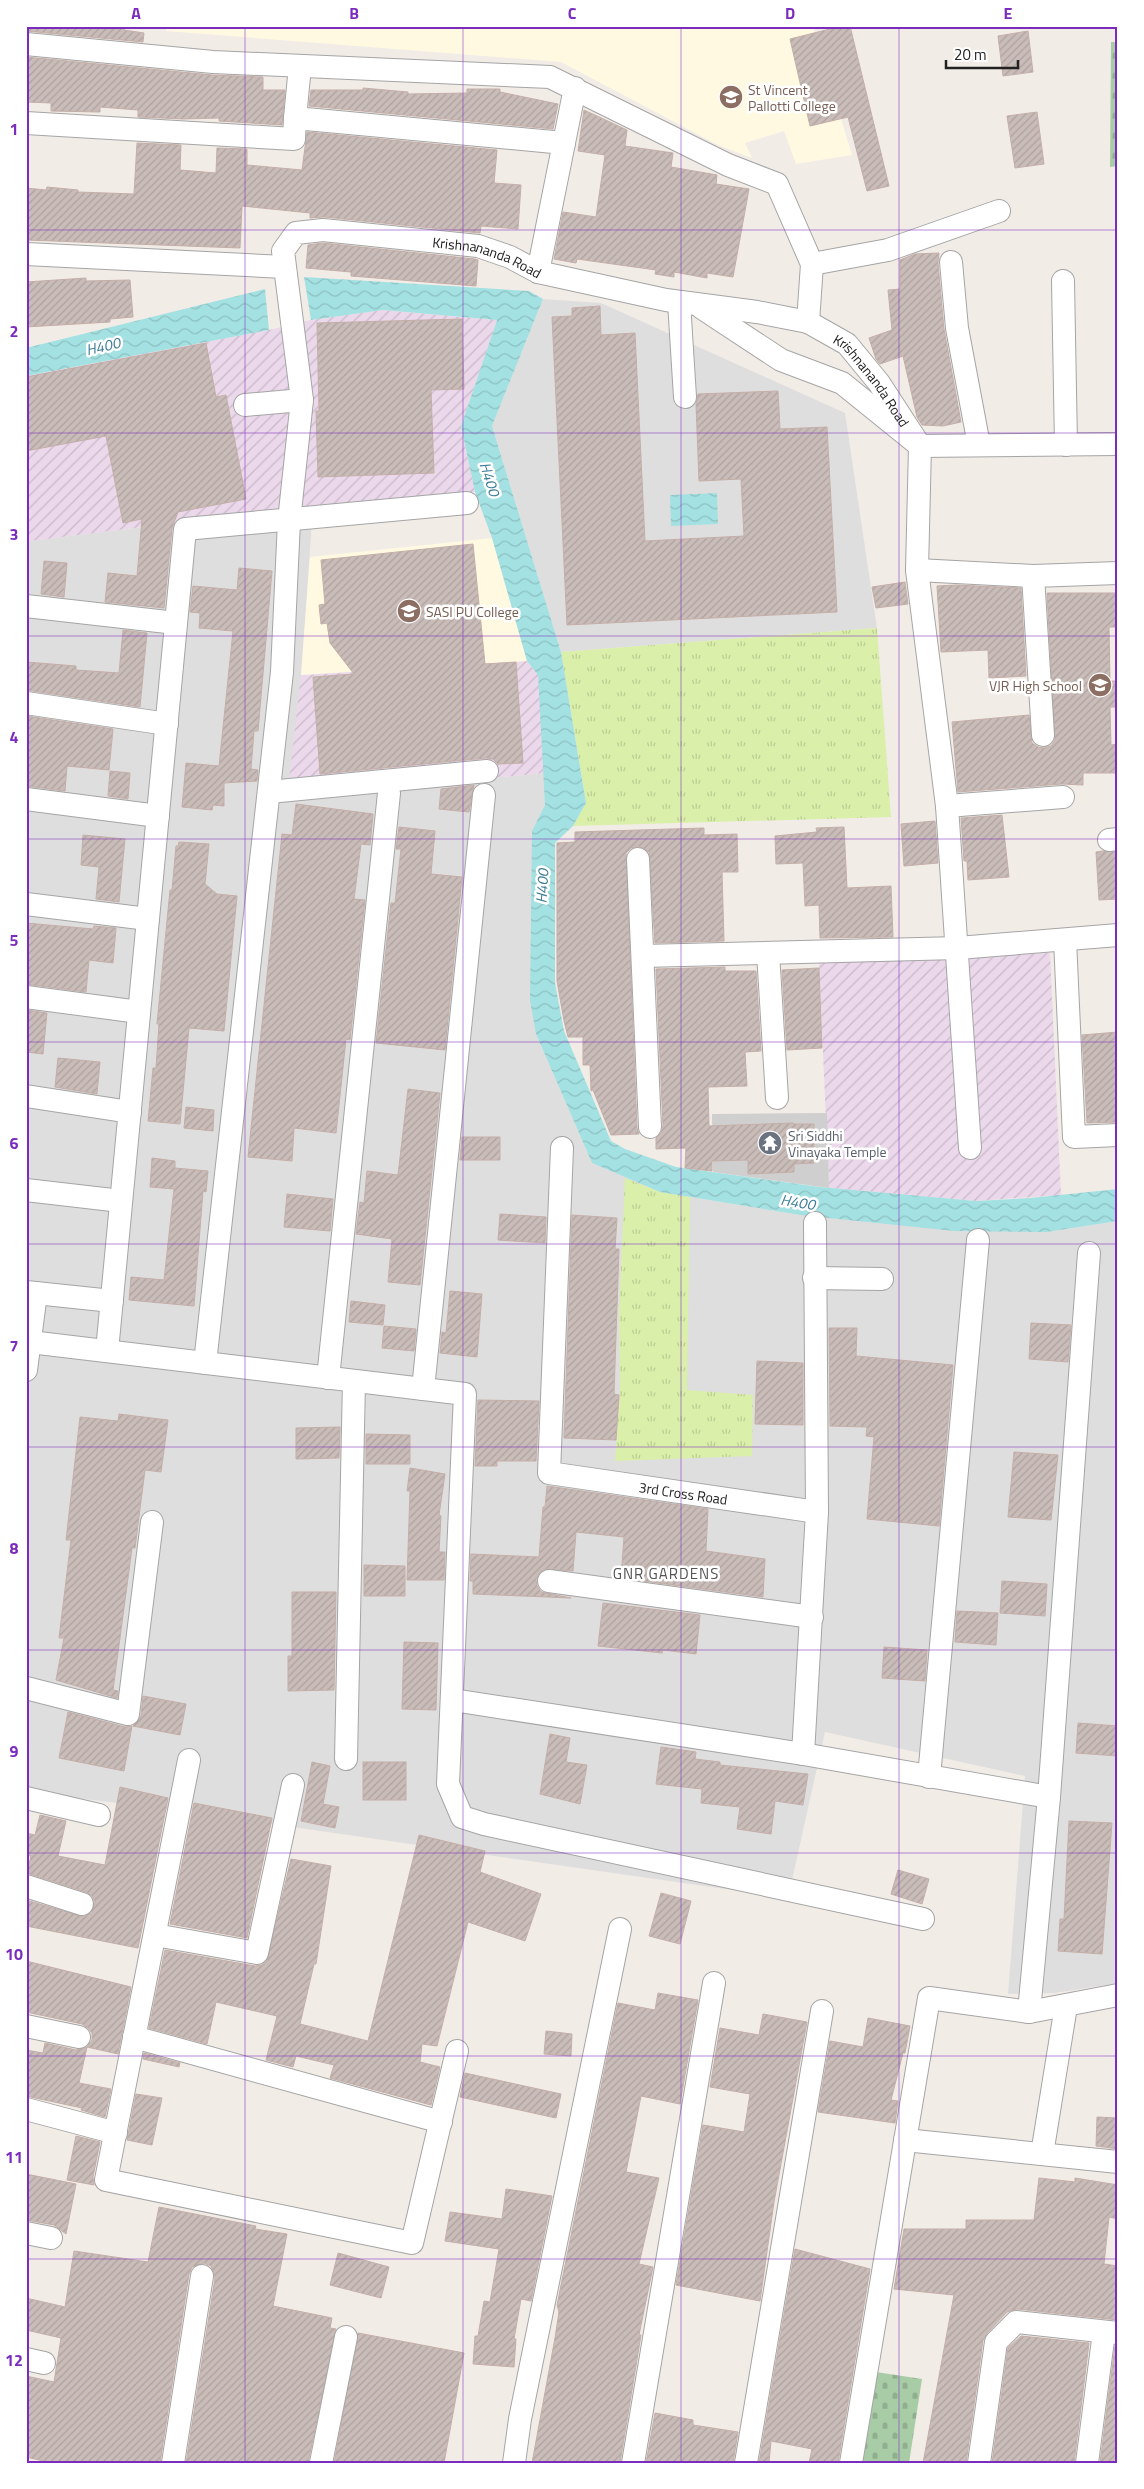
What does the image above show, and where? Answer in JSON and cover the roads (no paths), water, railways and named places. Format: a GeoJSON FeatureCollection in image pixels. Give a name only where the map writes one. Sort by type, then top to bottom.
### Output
{"type":"FeatureCollection","features":[{"type":"Feature","properties":{"kind":"street"},"geometry":{"type":"LineString","coordinates":[[26,44],[213,62],[550,77],[728,165],[777,184],[812,264],[808,322]]}},
{"type":"Feature","properties":{"kind":"street"},"geometry":{"type":"LineString","coordinates":[[26,123],[294,139],[300,66]]}},
{"type":"Feature","properties":{"kind":"street"},"geometry":{"type":"LineString","coordinates":[[538,272],[575,88]]}},
{"type":"Feature","properties":{"kind":"street"},"geometry":{"type":"LineString","coordinates":[[295,118],[564,143]]}},
{"type":"Feature","properties":{"kind":"street"},"geometry":{"type":"LineString","coordinates":[[812,264],[888,250],[999,211]]}},
{"type":"Feature","properties":{"kind":"street","name":"Krishnananda Road"},"geometry":{"type":"LineString","coordinates":[[284,267],[296,233],[323,230],[478,246],[510,257],[538,272],[688,303],[757,312],[808,322],[847,344],[879,383],[920,446]]}},
{"type":"Feature","properties":{"kind":"street"},"geometry":{"type":"LineString","coordinates":[[26,254],[284,267],[302,400],[289,521],[282,672],[205,1363]]}},
{"type":"Feature","properties":{"kind":"street"},"geometry":{"type":"LineString","coordinates":[[951,262],[958,328],[979,445]]}},
{"type":"Feature","properties":{"kind":"street"},"geometry":{"type":"LineString","coordinates":[[1063,281],[1066,445]]}},
{"type":"Feature","properties":{"kind":"street"},"geometry":{"type":"LineString","coordinates":[[685,397],[688,303]]}},
{"type":"Feature","properties":{"kind":"street","name":"Krishnananda Road"},"geometry":{"type":"LineString","coordinates":[[688,303],[781,360],[842,383],[920,446]]}},
{"type":"Feature","properties":{"kind":"street"},"geometry":{"type":"LineString","coordinates":[[245,405],[302,400]]}},
{"type":"Feature","properties":{"kind":"street"},"geometry":{"type":"LineString","coordinates":[[970,1148],[947,806],[917,570],[920,446],[1118,444]]}},
{"type":"Feature","properties":{"kind":"street"},"geometry":{"type":"LineString","coordinates":[[107,1352],[185,529],[289,521],[467,503]]}},
{"type":"Feature","properties":{"kind":"street"},"geometry":{"type":"LineString","coordinates":[[917,570],[1033,576],[1118,573]]}},
{"type":"Feature","properties":{"kind":"street"},"geometry":{"type":"LineString","coordinates":[[1033,576],[1043,735]]}},
{"type":"Feature","properties":{"kind":"street"},"geometry":{"type":"LineString","coordinates":[[26,606],[176,623]]}},
{"type":"Feature","properties":{"kind":"street"},"geometry":{"type":"LineString","coordinates":[[26,703],[167,724]]}},
{"type":"Feature","properties":{"kind":"street"},"geometry":{"type":"LineString","coordinates":[[269,792],[487,771]]}},
{"type":"Feature","properties":{"kind":"street"},"geometry":{"type":"LineString","coordinates":[[328,1378],[390,792]]}},
{"type":"Feature","properties":{"kind":"street"},"geometry":{"type":"LineString","coordinates":[[423,1389],[484,795]]}},
{"type":"Feature","properties":{"kind":"street"},"geometry":{"type":"LineString","coordinates":[[947,806],[1063,798]]}},
{"type":"Feature","properties":{"kind":"street"},"geometry":{"type":"LineString","coordinates":[[26,799],[158,816]]}},
{"type":"Feature","properties":{"kind":"street"},"geometry":{"type":"LineString","coordinates":[[638,859],[650,1127]]}},
{"type":"Feature","properties":{"kind":"street"},"geometry":{"type":"LineString","coordinates":[[26,904],[148,919]]}},
{"type":"Feature","properties":{"kind":"street"},"geometry":{"type":"LineString","coordinates":[[643,956],[958,948],[1118,935]]}},
{"type":"Feature","properties":{"kind":"street"},"geometry":{"type":"LineString","coordinates":[[1065,940],[1074,1137],[1118,1135]]}},
{"type":"Feature","properties":{"kind":"street"},"geometry":{"type":"LineString","coordinates":[[768,953],[777,1098]]}},
{"type":"Feature","properties":{"kind":"street"},"geometry":{"type":"LineString","coordinates":[[26,996],[139,1012]]}},
{"type":"Feature","properties":{"kind":"street"},"geometry":{"type":"LineString","coordinates":[[26,1096],[130,1112]]}},
{"type":"Feature","properties":{"kind":"street","name":"3rd Cross Road"},"geometry":{"type":"LineString","coordinates":[[562,1148],[549,1473],[817,1512]]}},
{"type":"Feature","properties":{"kind":"street"},"geometry":{"type":"LineString","coordinates":[[26,1190],[121,1201]]}},
{"type":"Feature","properties":{"kind":"street"},"geometry":{"type":"LineString","coordinates":[[803,1754],[817,1512],[815,1223]]}},
{"type":"Feature","properties":{"kind":"street"},"geometry":{"type":"LineString","coordinates":[[929,1777],[978,1240]]}},
{"type":"Feature","properties":{"kind":"street"},"geometry":{"type":"LineString","coordinates":[[1029,2012],[1049,1797],[1089,1254]]}},
{"type":"Feature","properties":{"kind":"street"},"geometry":{"type":"LineString","coordinates":[[814,1278],[882,1279]]}},
{"type":"Feature","properties":{"kind":"street"},"geometry":{"type":"LineString","coordinates":[[26,1370],[30,1342],[31,1293],[112,1301]]}},
{"type":"Feature","properties":{"kind":"street"},"geometry":{"type":"LineString","coordinates":[[30,1342],[465,1394],[448,1784],[462,1817],[484,1824],[923,1919]]}},
{"type":"Feature","properties":{"kind":"street"},"geometry":{"type":"LineString","coordinates":[[346,1759],[354,1381]]}},
{"type":"Feature","properties":{"kind":"street"},"geometry":{"type":"LineString","coordinates":[[26,1688],[128,1714],[152,1522]]}},
{"type":"Feature","properties":{"kind":"street"},"geometry":{"type":"LineString","coordinates":[[550,1581],[812,1617]]}},
{"type":"Feature","properties":{"kind":"street"},"geometry":{"type":"LineString","coordinates":[[453,1700],[803,1754],[1049,1797]]}},
{"type":"Feature","properties":{"kind":"street"},"geometry":{"type":"LineString","coordinates":[[189,1760],[106,2180],[412,2243],[457,2051]]}},
{"type":"Feature","properties":{"kind":"street"},"geometry":{"type":"LineString","coordinates":[[154,1935],[257,1953],[293,1785]]}},
{"type":"Feature","properties":{"kind":"street"},"geometry":{"type":"LineString","coordinates":[[26,1798],[99,1815]]}},
{"type":"Feature","properties":{"kind":"street"},"geometry":{"type":"LineString","coordinates":[[26,1886],[82,1904]]}},
{"type":"Feature","properties":{"kind":"street"},"geometry":{"type":"LineString","coordinates":[[514,2463],[520,2419],[620,1929]]}},
{"type":"Feature","properties":{"kind":"street"},"geometry":{"type":"LineString","coordinates":[[633,2463],[714,1983]]}},
{"type":"Feature","properties":{"kind":"street"},"geometry":{"type":"LineString","coordinates":[[851,2463],[930,1998],[1029,2012],[1118,1995]]}},
{"type":"Feature","properties":{"kind":"street"},"geometry":{"type":"LineString","coordinates":[[1042,2154],[1066,2006]]}},
{"type":"Feature","properties":{"kind":"street"},"geometry":{"type":"LineString","coordinates":[[746,2463],[822,2011]]}},
{"type":"Feature","properties":{"kind":"street"},"geometry":{"type":"LineString","coordinates":[[26,2026],[79,2037]]}},
{"type":"Feature","properties":{"kind":"street"},"geometry":{"type":"LineString","coordinates":[[134,2037],[441,2122]]}},
{"type":"Feature","properties":{"kind":"street"},"geometry":{"type":"LineString","coordinates":[[26,2109],[116,2133]]}},
{"type":"Feature","properties":{"kind":"street"},"geometry":{"type":"LineString","coordinates":[[905,2140],[1118,2162]]}},
{"type":"Feature","properties":{"kind":"street"},"geometry":{"type":"LineString","coordinates":[[26,2233],[50,2238]]}},
{"type":"Feature","properties":{"kind":"street"},"geometry":{"type":"LineString","coordinates":[[173,2463],[202,2276]]}},
{"type":"Feature","properties":{"kind":"street"},"geometry":{"type":"LineString","coordinates":[[979,2463],[996,2342],[1016,2322],[1111,2332],[1086,2463]]}},
{"type":"Feature","properties":{"kind":"street"},"geometry":{"type":"LineString","coordinates":[[322,2463],[346,2337]]}},
{"type":"Feature","properties":{"kind":"water","name":"H400"},"geometry":{"type":"Polygon","coordinates":[[[304,277],[529,291],[543,299],[492,426],[561,652],[586,803],[573,826],[555,843],[555,983],[564,1031],[611,1141],[625,1149],[676,1167],[820,1187],[976,1201],[1030,1198],[1118,1189],[1118,1221],[1047,1232],[954,1231],[800,1215],[660,1192],[592,1163],[536,1034],[530,1000],[532,831],[545,805],[538,675],[527,661],[492,538],[475,492],[461,426],[497,320],[383,310],[311,320],[304,277]]]}},
{"type":"Feature","properties":{"kind":"water","name":"H400"},"geometry":{"type":"Polygon","coordinates":[[[265,289],[269,330],[26,376],[26,348],[265,289]]]}},
{"type":"Feature","properties":{"kind":"water"},"geometry":{"type":"Polygon","coordinates":[[[717,493],[718,524],[671,526],[670,495],[717,493]]]}},
{"type":"Feature","properties":{"kind":"place","name":"St Vincent Pallotti College"},"geometry":{"type":"Point","coordinates":[731,97]}},
{"type":"Feature","properties":{"kind":"place","name":"SASI PU College"},"geometry":{"type":"Point","coordinates":[409,611]}},
{"type":"Feature","properties":{"kind":"place","name":"VJR High School"},"geometry":{"type":"Point","coordinates":[1100,685]}},
{"type":"Feature","properties":{"kind":"place","name":"Sri Siddhi Vinayaka Temple"},"geometry":{"type":"Point","coordinates":[770,1143]}},
{"type":"Feature","properties":{"kind":"district","name":"GNR GARDENS"},"geometry":{"type":"Point","coordinates":[666,1573]}}]}
